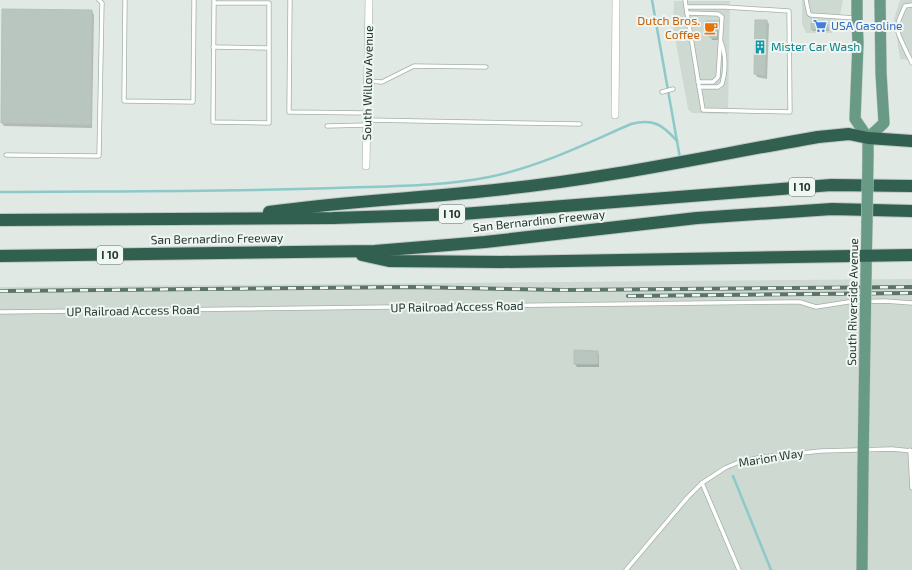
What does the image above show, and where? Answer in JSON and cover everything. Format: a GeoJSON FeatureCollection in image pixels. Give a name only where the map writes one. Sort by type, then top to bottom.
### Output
{"type":"FeatureCollection","features":[{"type":"Feature","properties":{"kind":"highway"},"geometry":{"type":"LineString","coordinates":[[224,219],[313,206],[505,189],[570,181],[818,137],[849,134],[868,138],[912,140]]}},
{"type":"Feature","properties":{"kind":"highway","name":"San Bernardino Freeway"},"geometry":{"type":"LineString","coordinates":[[0,220],[333,218],[462,214],[831,184],[912,186]]}},
{"type":"Feature","properties":{"kind":"highway","name":"San Bernardino Freeway"},"geometry":{"type":"LineString","coordinates":[[0,256],[349,252],[484,242],[682,219],[832,210],[912,211]]}},
{"type":"Feature","properties":{"kind":"highway"},"geometry":{"type":"LineString","coordinates":[[349,252],[389,261],[502,262],[912,255]]}},
{"type":"Feature","properties":{"kind":"main road"},"geometry":{"type":"LineString","coordinates":[[857,0],[858,43],[855,119],[868,138],[884,123],[880,0]]}},
{"type":"Feature","properties":{"kind":"main road","name":"South Riverside Avenue"},"geometry":{"type":"LineString","coordinates":[[862,570],[868,138]]}},
{"type":"Feature","properties":{"kind":"street","name":"South Willow Avenue"},"geometry":{"type":"LineString","coordinates":[[366,166],[369,0]]}},
{"type":"Feature","properties":{"kind":"street"},"geometry":{"type":"LineString","coordinates":[[615,115],[616,0]]}},
{"type":"Feature","properties":{"kind":"lane"},"geometry":{"type":"LineString","coordinates":[[6,155],[99,156],[102,3],[99,0]]}},
{"type":"Feature","properties":{"kind":"lane"},"geometry":{"type":"LineString","coordinates":[[126,0],[124,101],[192,102],[194,0]]}},
{"type":"Feature","properties":{"kind":"lane"},"geometry":{"type":"LineString","coordinates":[[290,0],[289,112],[367,120],[580,124]]}},
{"type":"Feature","properties":{"kind":"lane"},"geometry":{"type":"LineString","coordinates":[[685,0],[686,7],[698,82],[703,110],[790,112],[789,11],[725,7],[686,7]]}},
{"type":"Feature","properties":{"kind":"lane"},"geometry":{"type":"LineString","coordinates":[[806,0],[808,14],[857,18]]}},
{"type":"Feature","properties":{"kind":"lane"},"geometry":{"type":"LineString","coordinates":[[214,1],[269,3],[269,123],[213,122],[214,1]]}},
{"type":"Feature","properties":{"kind":"lane"},"geometry":{"type":"LineString","coordinates":[[912,5],[904,6],[897,29],[912,63]]}},
{"type":"Feature","properties":{"kind":"lane"},"geometry":{"type":"LineString","coordinates":[[687,13],[718,14],[722,17],[718,77],[713,82],[698,82]]}},
{"type":"Feature","properties":{"kind":"lane"},"geometry":{"type":"LineString","coordinates":[[880,29],[897,29]]}},
{"type":"Feature","properties":{"kind":"lane"},"geometry":{"type":"LineString","coordinates":[[699,87],[718,87],[722,84],[724,77],[724,50],[721,41]]}},
{"type":"Feature","properties":{"kind":"lane"},"geometry":{"type":"LineString","coordinates":[[214,47],[269,48]]}},
{"type":"Feature","properties":{"kind":"lane"},"geometry":{"type":"LineString","coordinates":[[906,52],[912,52]]}},
{"type":"Feature","properties":{"kind":"lane"},"geometry":{"type":"LineString","coordinates":[[368,81],[382,82],[414,66],[486,67]]}},
{"type":"Feature","properties":{"kind":"lane"},"geometry":{"type":"LineString","coordinates":[[662,92],[673,89]]}},
{"type":"Feature","properties":{"kind":"lane"},"geometry":{"type":"LineString","coordinates":[[327,126],[367,120]]}},
{"type":"Feature","properties":{"kind":"lane","name":"UP Railroad Access Road"},"geometry":{"type":"LineString","coordinates":[[0,312],[790,302],[800,302],[816,307],[848,302],[885,301],[912,303]]}},
{"type":"Feature","properties":{"kind":"lane","name":"Marion Way"},"geometry":{"type":"LineString","coordinates":[[626,570],[687,498],[702,483],[732,465],[763,457],[821,451],[892,449],[911,450]]}},
{"type":"Feature","properties":{"kind":"lane"},"geometry":{"type":"LineString","coordinates":[[911,450],[912,488]]}},
{"type":"Feature","properties":{"kind":"lane"},"geometry":{"type":"LineString","coordinates":[[702,483],[739,570]]}},
{"type":"Feature","properties":{"kind":"shaded area"},"geometry":{"type":"Polygon","coordinates":[[[802,0],[843,0],[837,30],[831,33],[806,33],[802,24],[802,0]]]}},
{"type":"Feature","properties":{"kind":"shaded area"},"geometry":{"type":"Polygon","coordinates":[[[900,0],[912,0],[912,60],[900,59],[894,19],[900,0]]]}},
{"type":"Feature","properties":{"kind":"shaded area"},"geometry":{"type":"Polygon","coordinates":[[[674,1],[730,1],[728,114],[692,113],[688,109],[673,27],[674,1]]]}},
{"type":"Feature","properties":{"kind":"shaded area"},"geometry":{"type":"Polygon","coordinates":[[[912,279],[912,570],[0,570],[0,287],[912,279]]]}},
{"type":"Feature","properties":{"kind":"building"},"geometry":{"type":"Polygon","coordinates":[[[2,9],[92,10],[91,125],[1,123],[2,9]]]}},
{"type":"Feature","properties":{"kind":"building","name":"Mister Car Wash"},"geometry":{"type":"Polygon","coordinates":[[[755,20],[767,20],[765,76],[754,74],[755,20]]]}},
{"type":"Feature","properties":{"kind":"building","name":"Dutch Bros. Coffee"},"geometry":{"type":"Polygon","coordinates":[[[706,21],[720,21],[720,24],[717,24],[717,38],[710,38],[710,31],[706,31],[706,21]]]}},
{"type":"Feature","properties":{"kind":"building","name":"USA Gasoline"},"geometry":{"type":"Polygon","coordinates":[[[811,23],[828,24],[828,30],[811,29],[811,23]]]}},
{"type":"Feature","properties":{"kind":"building"},"geometry":{"type":"Polygon","coordinates":[[[574,350],[598,351],[598,364],[574,364],[574,350]]]}},
{"type":"Feature","properties":{"kind":"waterway"},"geometry":{"type":"LineString","coordinates":[[652,0],[680,158]]}},
{"type":"Feature","properties":{"kind":"waterway"},"geometry":{"type":"LineString","coordinates":[[0,192],[252,190],[451,183],[508,173],[562,154],[631,124],[639,122],[657,124],[677,141]]}},
{"type":"Feature","properties":{"kind":"waterway"},"geometry":{"type":"LineString","coordinates":[[733,476],[771,570]]}},
{"type":"Feature","properties":{"kind":"railway"},"geometry":{"type":"LineString","coordinates":[[0,291],[412,287],[565,290],[912,287]]}},
{"type":"Feature","properties":{"kind":"railway"},"geometry":{"type":"LineString","coordinates":[[628,296],[912,293]]}},
{"type":"Feature","properties":{"kind":"place","name":"USA Gasoline"},"geometry":{"type":"Point","coordinates":[820,26]}},
{"type":"Feature","properties":{"kind":"place","name":"Dutch Bros. Coffee"},"geometry":{"type":"Point","coordinates":[711,28]}},
{"type":"Feature","properties":{"kind":"place","name":"Mister Car Wash"},"geometry":{"type":"Point","coordinates":[760,47]}}]}
